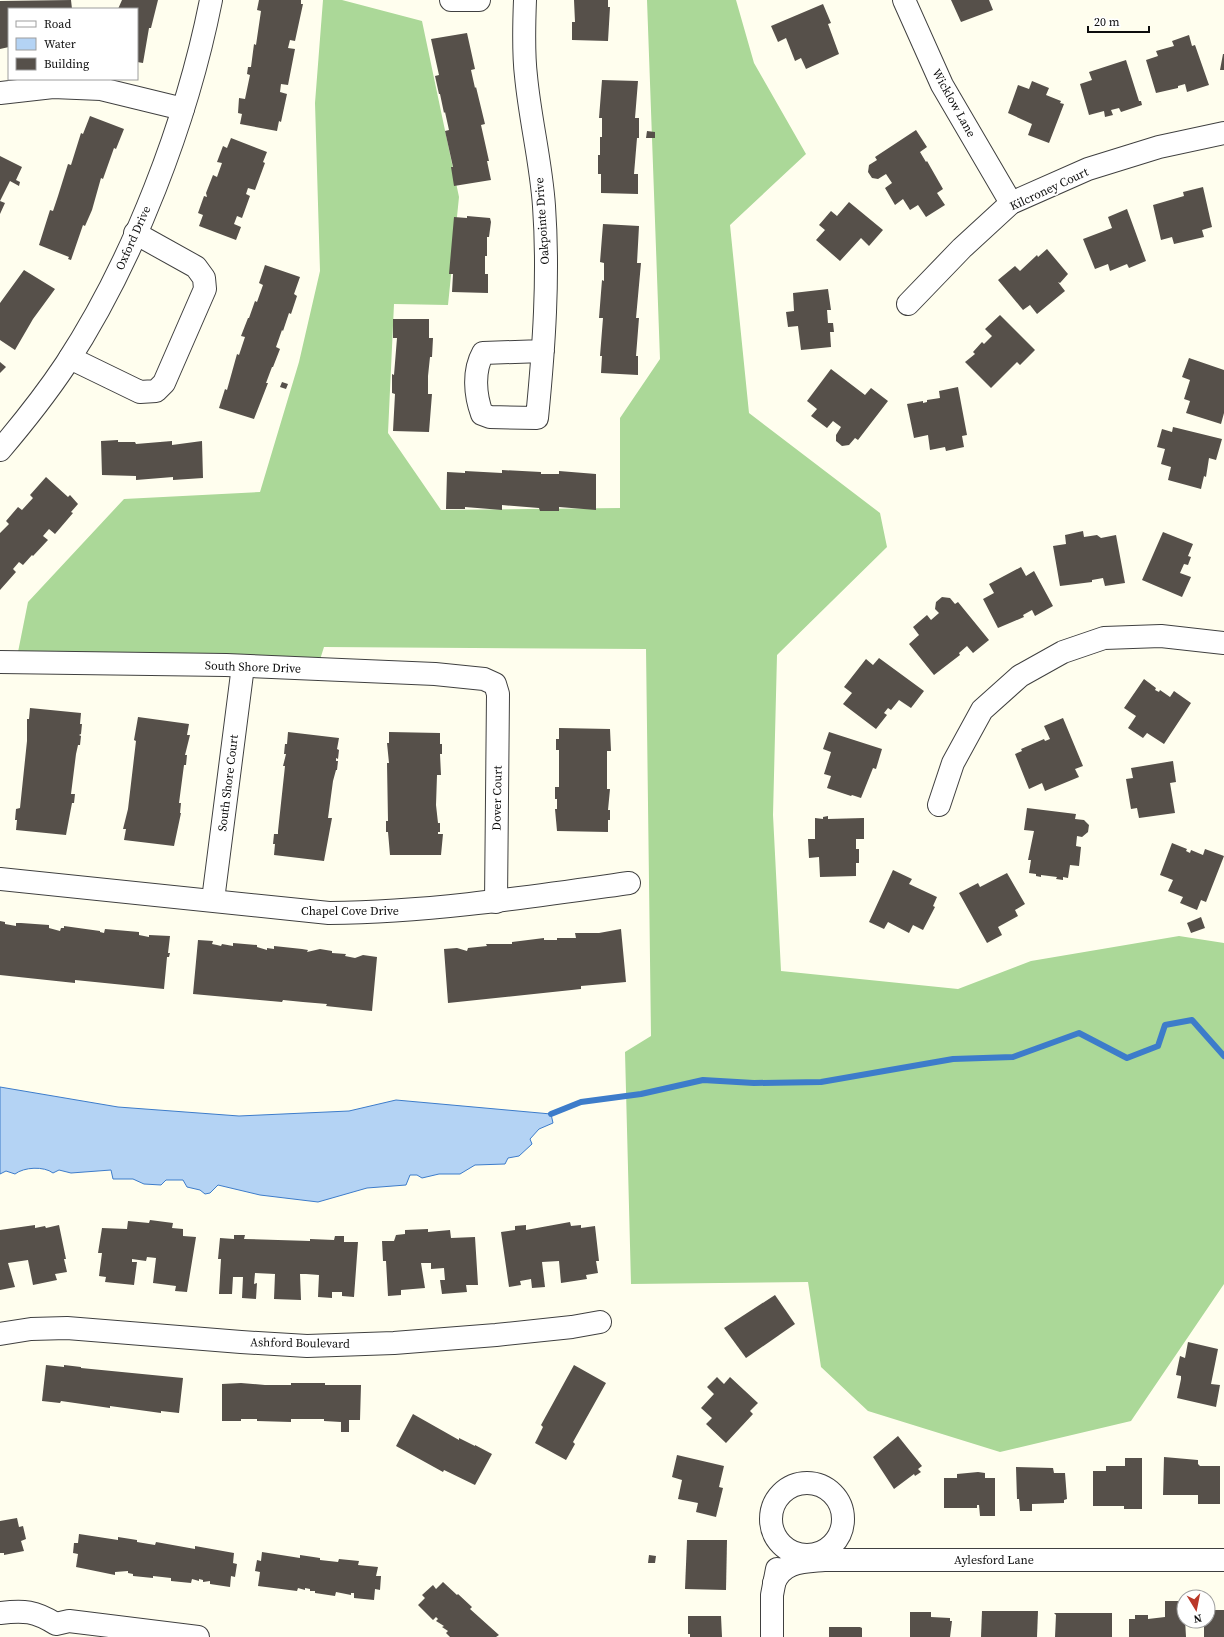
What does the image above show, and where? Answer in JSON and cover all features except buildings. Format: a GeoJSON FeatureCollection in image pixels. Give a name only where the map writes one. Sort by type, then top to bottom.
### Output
{"type":"FeatureCollection","features":[{"type":"Feature","properties":{"kind":"street","name":"Oxford Drive"},"geometry":{"type":"LineString","coordinates":[[0,450],[22,424],[70,358],[100,305],[135,233],[158,178],[183,109],[195,68],[211,0]]}},
{"type":"Feature","properties":{"kind":"street"},"geometry":{"type":"LineString","coordinates":[[451,0],[479,0]]}},
{"type":"Feature","properties":{"kind":"street","name":"Oakpointe Drive"},"geometry":{"type":"LineString","coordinates":[[525,0],[526,75],[544,205],[546,280],[543,351],[537,418],[490,417],[482,414],[476,399],[478,362],[483,353],[543,351]]}},
{"type":"Feature","properties":{"kind":"street","name":"Wicklow Lane"},"geometry":{"type":"LineString","coordinates":[[904,0],[942,85],[1011,203]]}},
{"type":"Feature","properties":{"kind":"street"},"geometry":{"type":"LineString","coordinates":[[0,93],[53,87],[94,88],[183,109]]}},
{"type":"Feature","properties":{"kind":"street","name":"Kilcroney Court"},"geometry":{"type":"LineString","coordinates":[[908,304],[962,248],[1011,203],[1088,170],[1159,147],[1224,133]]}},
{"type":"Feature","properties":{"kind":"street"},"geometry":{"type":"LineString","coordinates":[[70,358],[140,392],[156,391],[164,383],[205,289],[204,278],[196,267],[135,233]]}},
{"type":"Feature","properties":{"kind":"street"},"geometry":{"type":"LineString","coordinates":[[939,805],[953,763],[982,710],[1020,676],[1063,652],[1104,638],[1161,636],[1224,643]]}},
{"type":"Feature","properties":{"kind":"street","name":"South Shore Drive"},"geometry":{"type":"LineString","coordinates":[[0,662],[243,666],[458,676],[484,679],[493,683],[496,686],[498,694]]}},
{"type":"Feature","properties":{"kind":"street","name":"South Shore Court"},"geometry":{"type":"LineString","coordinates":[[213,900],[243,666]]}},
{"type":"Feature","properties":{"kind":"street","name":"Dover Court"},"geometry":{"type":"LineString","coordinates":[[496,902],[498,694]]}},
{"type":"Feature","properties":{"kind":"street","name":"Chapel Cove Drive"},"geometry":{"type":"LineString","coordinates":[[0,879],[213,900],[301,912],[328,913],[424,910],[496,902],[628,883]]}},
{"type":"Feature","properties":{"kind":"street","name":"Ashford Boulevard"},"geometry":{"type":"LineString","coordinates":[[0,1334],[31,1330],[67,1328],[307,1346],[394,1343],[496,1335],[572,1327],[600,1322]]}},
{"type":"Feature","properties":{"kind":"street","name":"Aylesford Lane"},"geometry":{"type":"LineString","coordinates":[[772,1637],[772,1595],[782,1544]]}},
{"type":"Feature","properties":{"kind":"street","name":"Aylesford Lane"},"geometry":{"type":"LineString","coordinates":[[774,1583],[777,1575],[786,1566],[824,1560],[1224,1560]]}},
{"type":"Feature","properties":{"kind":"street"},"geometry":{"type":"LineString","coordinates":[[0,1613],[30,1611],[40,1614],[48,1630],[69,1621],[198,1637]]}},
{"type":"Feature","properties":{"kind":"green space"},"geometry":{"type":"Polygon","coordinates":[[[323,0],[342,0],[422,21],[459,197],[448,305],[394,304],[388,433],[441,510],[620,508],[620,418],[660,359],[647,0],[736,0],[754,63],[806,154],[730,225],[749,413],[880,513],[887,547],[777,655],[773,815],[781,971],[958,989],[1031,961],[1179,936],[1224,943],[1224,1284],[1131,1421],[1000,1452],[868,1411],[821,1367],[808,1282],[631,1284],[625,1052],[651,1036],[646,649],[324,647],[317,669],[16,662],[28,602],[124,499],[260,492],[299,362],[320,271],[315,103],[323,0]]]}},
{"type":"Feature","properties":{"kind":"water"},"geometry":{"type":"Polygon","coordinates":[[[0,1087],[118,1107],[239,1116],[349,1111],[396,1100],[551,1114],[553,1123],[539,1129],[530,1139],[532,1144],[519,1156],[508,1158],[505,1164],[475,1165],[460,1174],[439,1174],[422,1178],[417,1175],[410,1175],[406,1185],[367,1188],[318,1202],[260,1195],[218,1185],[210,1193],[205,1194],[200,1190],[187,1187],[183,1180],[166,1180],[161,1185],[144,1184],[133,1179],[113,1179],[111,1170],[71,1173],[59,1170],[53,1173],[45,1169],[34,1168],[23,1170],[15,1174],[6,1171],[0,1174],[0,1087]]]}},
{"type":"Feature","properties":{"kind":"waterway"},"geometry":{"type":"LineString","coordinates":[[551,1114],[581,1102],[641,1094],[703,1080],[754,1083],[821,1082],[953,1059],[1013,1057],[1079,1033],[1127,1058],[1158,1046],[1165,1025],[1192,1020],[1224,1056]]}}]}
